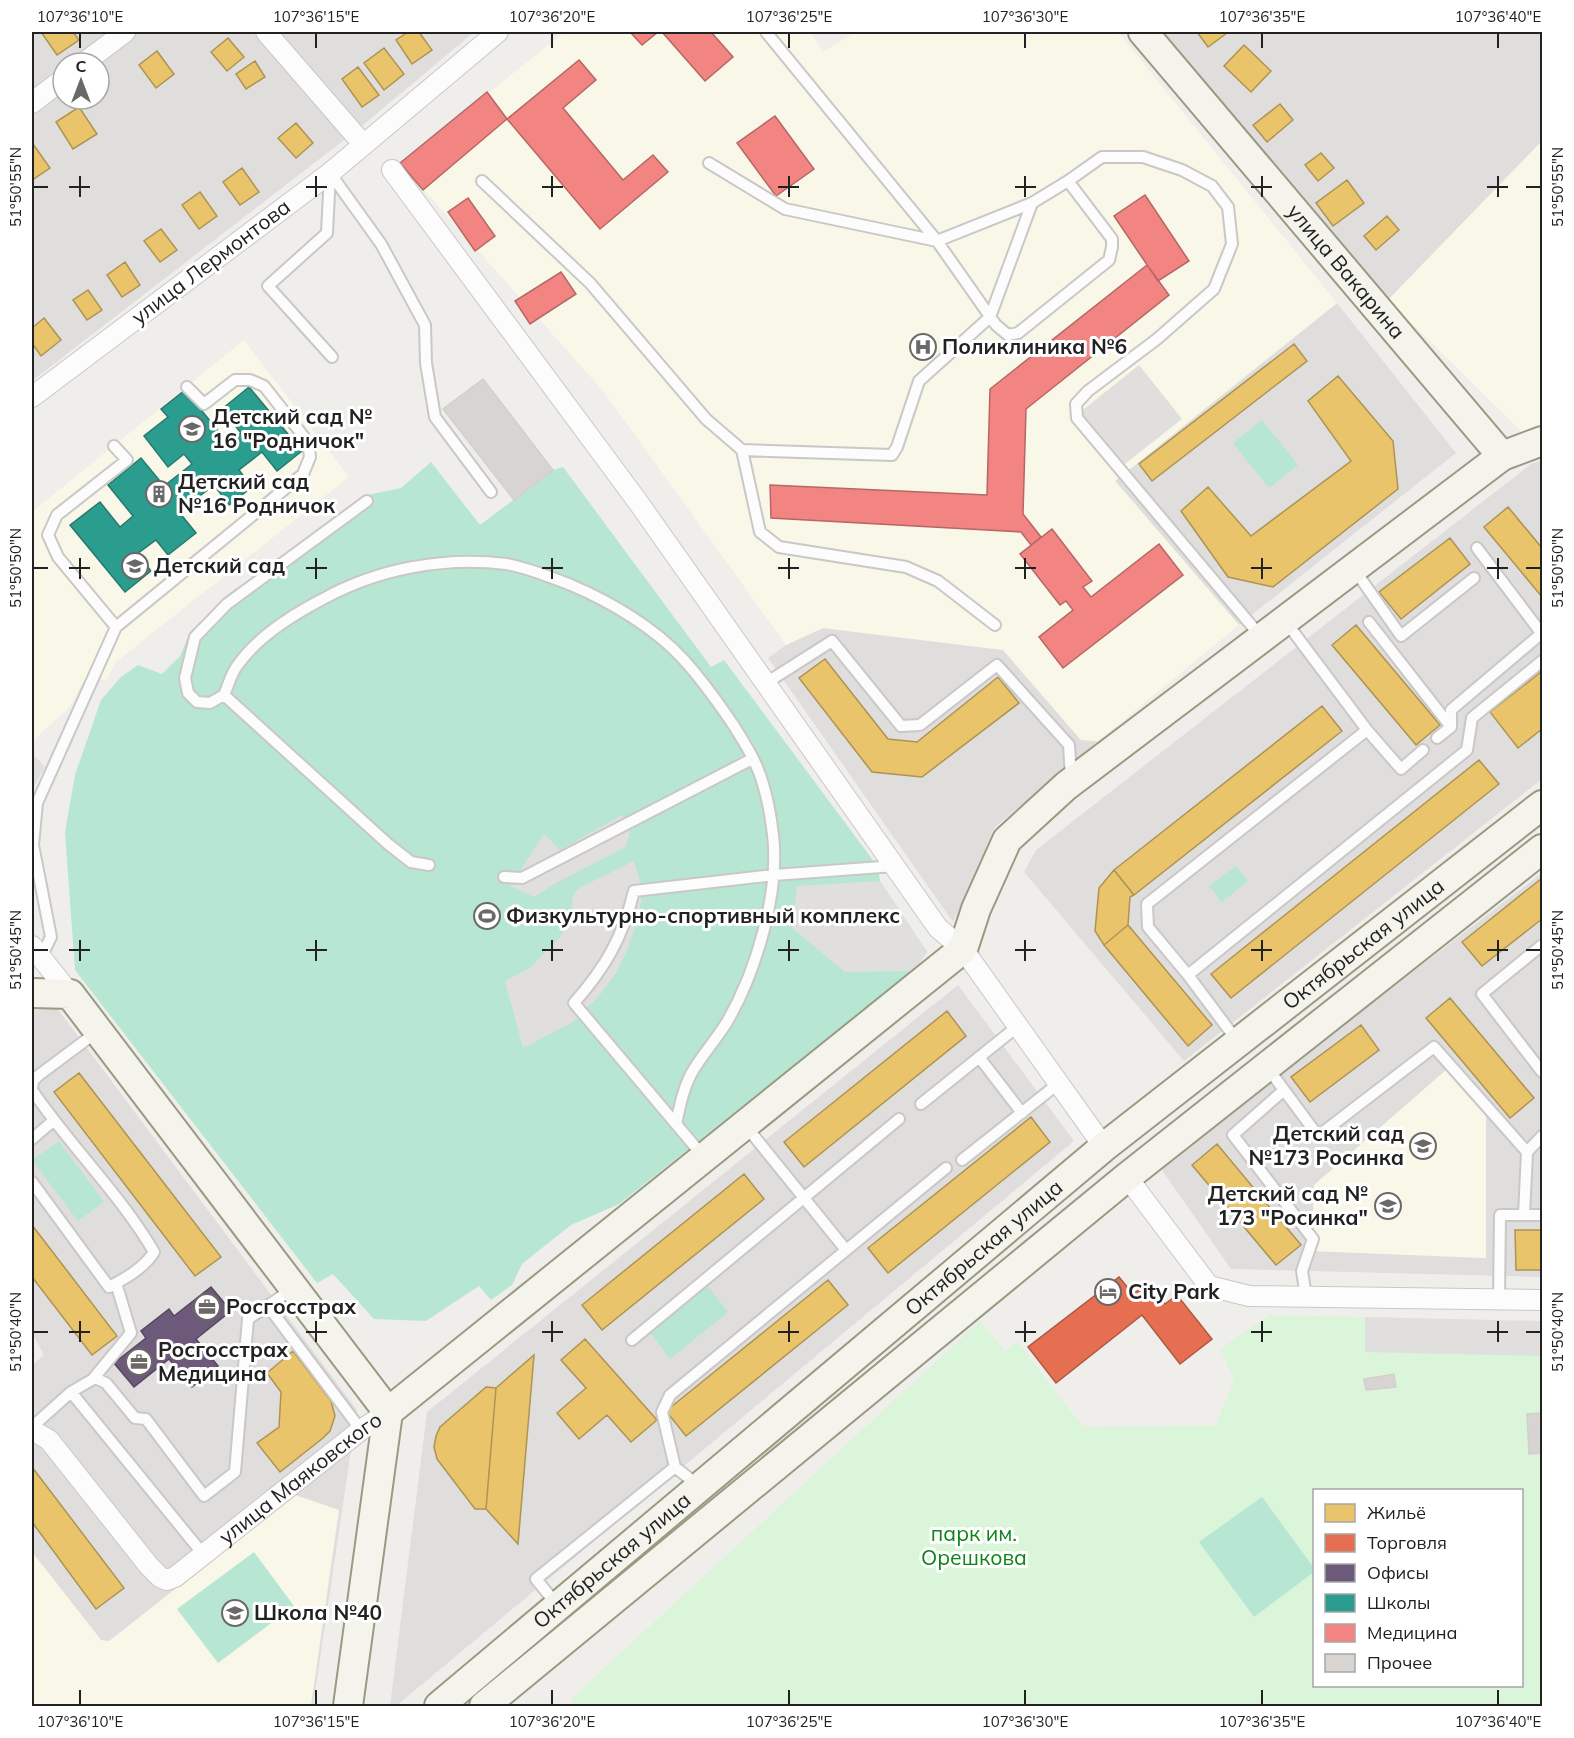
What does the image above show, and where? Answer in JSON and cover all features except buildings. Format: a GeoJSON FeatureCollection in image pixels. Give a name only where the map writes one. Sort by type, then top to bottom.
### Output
{"type":"FeatureCollection","features":[{"type":"Feature","properties":{"kind":"street"},"geometry":{"type":"LineString","coordinates":[[100,51],[125,32]]}},
{"type":"Feature","properties":{"kind":"street"},"geometry":{"type":"LineString","coordinates":[[266,32],[363,144]]}},
{"type":"Feature","properties":{"kind":"street","name":"улица Лермонтова"},"geometry":{"type":"LineString","coordinates":[[32,397],[330,173],[498,32]]}},
{"type":"Feature","properties":{"kind":"street","name":"улица Вакарина"},"geometry":{"type":"LineString","coordinates":[[1143,32],[1502,456]]}},
{"type":"Feature","properties":{"kind":"street"},"geometry":{"type":"LineString","coordinates":[[32,103],[51,88]]}},
{"type":"Feature","properties":{"kind":"street"},"geometry":{"type":"LineString","coordinates":[[392,170],[638,502],[938,928],[963,949],[1104,1147]]}},
{"type":"Feature","properties":{"kind":"street"},"geometry":{"type":"LineString","coordinates":[[348,1707],[388,1412],[963,949],[976,909],[1007,840],[1071,782],[1286,622],[1502,456],[1542,441]]}},
{"type":"Feature","properties":{"kind":"street","name":"Октябрьская улица"},"geometry":{"type":"LineString","coordinates":[[439,1707],[1104,1147],[1542,805]]}},
{"type":"Feature","properties":{"kind":"street","name":"Октябрьская улица"},"geometry":{"type":"LineString","coordinates":[[484,1707],[1127,1177],[1542,849]]}},
{"type":"Feature","properties":{"kind":"street","name":"улица Маяковского"},"geometry":{"type":"LineString","coordinates":[[32,1429],[49,1440],[160,1577],[167,1580],[175,1577],[361,1430],[388,1412],[36,951]]}},
{"type":"Feature","properties":{"kind":"street"},"geometry":{"type":"LineString","coordinates":[[32,993],[70,994]]}},
{"type":"Feature","properties":{"kind":"street"},"geometry":{"type":"LineString","coordinates":[[1127,1177],[1209,1286],[1249,1296],[1542,1300]]}},
{"type":"Feature","properties":{"kind":"street"},"geometry":{"type":"LineString","coordinates":[[826,1381],[847,1408]]}},
{"type":"Feature","properties":{"kind":"street"},"geometry":{"type":"LineString","coordinates":[[558,1607],[576,1630]]}},
{"type":"Feature","properties":{"kind":"lane"},"geometry":{"type":"LineString","coordinates":[[766,32],[937,241],[996,325],[1008,335],[1018,333],[1109,260],[1112,239],[1068,181]]}},
{"type":"Feature","properties":{"kind":"lane"},"geometry":{"type":"LineString","coordinates":[[710,163],[785,209],[937,241],[1032,203],[1102,157],[1143,157],[1182,170],[1212,186],[1228,207],[1232,244],[1214,289],[1157,339],[1088,391],[1076,404],[1077,418],[1263,639]]}},
{"type":"Feature","properties":{"kind":"lane"},"geometry":{"type":"LineString","coordinates":[[330,173],[327,233],[268,286],[332,357]]}},
{"type":"Feature","properties":{"kind":"lane"},"geometry":{"type":"LineString","coordinates":[[330,173],[381,244],[425,325],[426,363],[435,417],[491,492]]}},
{"type":"Feature","properties":{"kind":"lane"},"geometry":{"type":"LineString","coordinates":[[482,181],[590,283],[706,419],[742,450],[760,532],[779,547],[906,567],[938,581],[995,625]]}},
{"type":"Feature","properties":{"kind":"lane"},"geometry":{"type":"LineString","coordinates":[[742,450],[892,455],[897,447],[919,381],[990,317],[1032,203]]}},
{"type":"Feature","properties":{"kind":"lane"},"geometry":{"type":"LineString","coordinates":[[36,951],[51,937],[33,846],[37,803],[116,627],[303,474],[310,457],[308,442],[264,386],[250,380],[235,380],[204,404],[187,387]]}},
{"type":"Feature","properties":{"kind":"lane"},"geometry":{"type":"LineString","coordinates":[[114,446],[127,460],[57,515],[48,535],[58,557],[116,627]]}},
{"type":"Feature","properties":{"kind":"lane"},"geometry":{"type":"LineString","coordinates":[[367,501],[227,604],[195,637],[185,678],[188,693],[197,702],[210,703],[224,695],[235,668],[250,651],[294,615],[334,593],[397,571],[440,563],[507,564],[541,573],[587,592],[648,629],[682,658],[704,683],[745,743],[763,782],[773,837],[774,875],[769,908],[746,983],[727,1022],[693,1071],[684,1089],[676,1124]]}},
{"type":"Feature","properties":{"kind":"lane"},"geometry":{"type":"LineString","coordinates":[[1451,727],[1451,710],[1542,634],[1477,548]]}},
{"type":"Feature","properties":{"kind":"lane"},"geometry":{"type":"LineString","coordinates":[[1354,569],[1401,636],[1474,578]]}},
{"type":"Feature","properties":{"kind":"lane"},"geometry":{"type":"LineString","coordinates":[[1286,622],[1367,730],[1401,769],[1423,750]]}},
{"type":"Feature","properties":{"kind":"lane"},"geometry":{"type":"LineString","coordinates":[[1369,622],[1451,727]]}},
{"type":"Feature","properties":{"kind":"lane"},"geometry":{"type":"LineString","coordinates":[[766,683],[832,641],[901,726],[920,725],[997,665],[1069,745],[1071,782]]}},
{"type":"Feature","properties":{"kind":"lane"},"geometry":{"type":"LineString","coordinates":[[1188,975],[1467,750],[1472,718],[1542,661]]}},
{"type":"Feature","properties":{"kind":"lane"},"geometry":{"type":"LineString","coordinates":[[224,695],[396,850],[411,862],[429,865]]}},
{"type":"Feature","properties":{"kind":"lane"},"geometry":{"type":"LineString","coordinates":[[1437,738],[1451,727]]}},
{"type":"Feature","properties":{"kind":"lane"},"geometry":{"type":"LineString","coordinates":[[1238,1042],[1188,975],[1148,927],[1147,904],[1367,730]]}},
{"type":"Feature","properties":{"kind":"lane"},"geometry":{"type":"LineString","coordinates":[[504,877],[522,878],[752,759]]}},
{"type":"Feature","properties":{"kind":"lane"},"geometry":{"type":"LineString","coordinates":[[704,1158],[574,1003],[603,969],[619,939],[634,891],[774,875],[895,866]]}},
{"type":"Feature","properties":{"kind":"lane"},"geometry":{"type":"LineString","coordinates":[[1542,945],[1482,994],[1542,1072]]}},
{"type":"Feature","properties":{"kind":"lane"},"geometry":{"type":"LineString","coordinates":[[921,1104],[1018,1026]]}},
{"type":"Feature","properties":{"kind":"lane"},"geometry":{"type":"LineString","coordinates":[[32,1182],[109,1287],[128,1277],[150,1259],[154,1252],[32,1089],[33,1081],[39,1075],[98,1031]]}},
{"type":"Feature","properties":{"kind":"lane"},"geometry":{"type":"LineString","coordinates":[[1267,1067],[1318,1136],[1434,1047],[1527,1152]]}},
{"type":"Feature","properties":{"kind":"lane"},"geometry":{"type":"LineString","coordinates":[[979,1057],[1022,1113]]}},
{"type":"Feature","properties":{"kind":"lane"},"geometry":{"type":"LineString","coordinates":[[962,1160],[1059,1083]]}},
{"type":"Feature","properties":{"kind":"lane"},"geometry":{"type":"LineString","coordinates":[[1284,1090],[1233,1135],[1313,1239],[1302,1271],[1306,1296]]}},
{"type":"Feature","properties":{"kind":"lane"},"geometry":{"type":"LineString","coordinates":[[632,1340],[899,1119]]}},
{"type":"Feature","properties":{"kind":"lane"},"geometry":{"type":"LineString","coordinates":[[32,1140],[53,1120]]}},
{"type":"Feature","properties":{"kind":"lane"},"geometry":{"type":"LineString","coordinates":[[745,1125],[846,1250]]}},
{"type":"Feature","properties":{"kind":"lane"},"geometry":{"type":"LineString","coordinates":[[1524,1215],[1527,1152],[1542,1136]]}},
{"type":"Feature","properties":{"kind":"lane"},"geometry":{"type":"LineString","coordinates":[[700,1487],[675,1467],[662,1412],[670,1395],[946,1168]]}},
{"type":"Feature","properties":{"kind":"lane"},"geometry":{"type":"LineString","coordinates":[[1499,1299],[1500,1215],[1542,1215]]}},
{"type":"Feature","properties":{"kind":"lane"},"geometry":{"type":"LineString","coordinates":[[32,1429],[71,1392],[93,1379],[131,1333],[116,1283]]}},
{"type":"Feature","properties":{"kind":"lane"},"geometry":{"type":"LineString","coordinates":[[93,1379],[106,1383],[135,1418],[146,1419],[204,1496],[235,1472],[248,1319],[294,1288]]}},
{"type":"Feature","properties":{"kind":"lane"},"geometry":{"type":"LineString","coordinates":[[268,1306],[361,1430]]}},
{"type":"Feature","properties":{"kind":"lane"},"geometry":{"type":"LineString","coordinates":[[71,1392],[203,1554]]}},
{"type":"Feature","properties":{"kind":"lane"},"geometry":{"type":"LineString","coordinates":[[558,1607],[536,1579],[675,1467]]}},
{"type":"Feature","properties":{"kind":"shaded area"},"geometry":{"type":"Polygon","coordinates":[[[32,32],[474,32],[362,126],[32,381],[32,32]]]}},
{"type":"Feature","properties":{"kind":"shaded area","name":"Поликлиника №6"},"geometry":{"type":"Polygon","coordinates":[[[565,32],[810,32],[823,52],[855,32],[1118,32],[1337,303],[1115,481],[1239,625],[1098,741],[1081,740],[1003,650],[823,628],[786,645],[604,392],[400,163],[565,32]]]}},
{"type":"Feature","properties":{"kind":"shaded area"},"geometry":{"type":"Polygon","coordinates":[[[1159,32],[1542,32],[1542,141],[1388,300],[1159,32]]]}},
{"type":"Feature","properties":{"kind":"shaded area"},"geometry":{"type":"Polygon","coordinates":[[[1542,141],[1542,427],[1523,433],[1388,300],[1542,141]]]}},
{"type":"Feature","properties":{"kind":"shaded area"},"geometry":{"type":"Polygon","coordinates":[[[1337,303],[1456,453],[1239,625],[1115,481],[1337,303]]]}},
{"type":"Feature","properties":{"kind":"shaded area","name":"Детский сад"},"geometry":{"type":"Polygon","coordinates":[[[244,340],[349,477],[116,662],[106,681],[89,672],[69,708],[32,741],[32,512],[244,340]]]}},
{"type":"Feature","properties":{"kind":"shaded area"},"geometry":{"type":"Polygon","coordinates":[[[1139,365],[1182,419],[1121,467],[1079,413],[1139,365]]]}},
{"type":"Feature","properties":{"kind":"shaded area"},"geometry":{"type":"Polygon","coordinates":[[[1542,460],[1542,779],[1184,1061],[1024,872],[1036,850],[1531,464],[1542,460]]]}},
{"type":"Feature","properties":{"kind":"shaded area"},"geometry":{"type":"Polygon","coordinates":[[[823,628],[1003,650],[1081,740],[1098,741],[995,827],[953,922],[768,658],[786,645],[823,628]]]}},
{"type":"Feature","properties":{"kind":"shaded area"},"geometry":{"type":"Polygon","coordinates":[[[32,753],[45,767],[34,786],[32,799],[32,753]]]}},
{"type":"Feature","properties":{"kind":"shaded area"},"geometry":{"type":"Polygon","coordinates":[[[622,815],[630,832],[626,847],[534,897],[510,886],[544,834],[560,850],[622,815]]]}},
{"type":"Feature","properties":{"kind":"shaded area"},"geometry":{"type":"Polygon","coordinates":[[[634,861],[640,882],[641,901],[636,925],[616,973],[599,996],[573,1022],[523,1048],[505,981],[531,967],[561,936],[572,910],[573,895],[581,887],[634,861]]]}},
{"type":"Feature","properties":{"kind":"shaded area"},"geometry":{"type":"Polygon","coordinates":[[[1542,873],[1542,1277],[1231,1269],[1159,1166],[1542,873]],[[1314,1185],[1312,1251],[1486,1258],[1314,1185]]]}},
{"type":"Feature","properties":{"kind":"shaded area"},"geometry":{"type":"Polygon","coordinates":[[[880,881],[927,952],[914,971],[845,972],[792,928],[797,886],[880,881]]]}},
{"type":"Feature","properties":{"kind":"shaded area"},"geometry":{"type":"Polygon","coordinates":[[[958,985],[1074,1141],[396,1706],[390,1706],[427,1412],[958,985]]]}},
{"type":"Feature","properties":{"kind":"shaded area"},"geometry":{"type":"Polygon","coordinates":[[[57,1008],[357,1410],[313,1706],[58,1706],[101,1640],[32,1552],[32,1365],[44,1355],[32,1333],[32,1010],[57,1008]]]}},
{"type":"Feature","properties":{"kind":"shaded area","name":"Детский сад №173 Росинка"},"geometry":{"type":"Polygon","coordinates":[[[1454,1063],[1486,1106],[1486,1258],[1312,1251],[1314,1185],[1454,1063]]]}},
{"type":"Feature","properties":{"kind":"shaded area"},"geometry":{"type":"Polygon","coordinates":[[[1365,1317],[1542,1321],[1542,1356],[1365,1352],[1365,1317]]]}},
{"type":"Feature","properties":{"kind":"shaded area","name":"Школа №40"},"geometry":{"type":"Polygon","coordinates":[[[295,1495],[339,1510],[311,1706],[32,1706],[32,1552],[101,1640],[109,1641],[295,1495]]]}},
{"type":"Feature","properties":{"kind":"green space"},"geometry":{"type":"Polygon","coordinates":[[[1262,420],[1298,465],[1269,488],[1233,443],[1262,420]]]}},
{"type":"Feature","properties":{"kind":"green space","name":"Физкультурно-спортивный комплекс"},"geometry":{"type":"Polygon","coordinates":[[[431,462],[480,525],[553,470],[563,467],[711,667],[724,660],[878,867],[880,881],[927,952],[914,971],[619,1204],[571,1225],[522,1264],[512,1285],[491,1300],[479,1286],[426,1321],[374,1319],[333,1274],[317,1283],[75,970],[65,832],[75,775],[101,700],[121,677],[138,665],[162,674],[180,656],[190,632],[224,600],[372,494],[401,488],[431,462]]]}},
{"type":"Feature","properties":{"kind":"green space"},"geometry":{"type":"Polygon","coordinates":[[[1236,866],[1248,881],[1222,902],[1209,886],[1236,866]]]}},
{"type":"Feature","properties":{"kind":"green space"},"geometry":{"type":"Polygon","coordinates":[[[59,1141],[104,1202],[78,1221],[32,1160],[59,1141]]]}},
{"type":"Feature","properties":{"kind":"green space"},"geometry":{"type":"Polygon","coordinates":[[[706,1284],[728,1312],[670,1359],[648,1330],[706,1284]]]}},
{"type":"Feature","properties":{"kind":"green space","name":"парк им. Орешкова"},"geometry":{"type":"Polygon","coordinates":[[[1270,1315],[1542,1321],[1542,1706],[577,1706],[571,1699],[980,1321],[1005,1351],[1017,1341],[1083,1427],[1216,1425],[1234,1379],[1220,1349],[1270,1315]]]}},
{"type":"Feature","properties":{"kind":"green space"},"geometry":{"type":"Polygon","coordinates":[[[1262,1497],[1313,1567],[1313,1573],[1254,1617],[1199,1542],[1262,1497]]]}},
{"type":"Feature","properties":{"kind":"green space"},"geometry":{"type":"Polygon","coordinates":[[[254,1552],[294,1606],[218,1663],[177,1609],[254,1552]]]}},
{"type":"Feature","properties":{"kind":"place","name":"Поликлиника №6"},"geometry":{"type":"Point","coordinates":[923,347]}},
{"type":"Feature","properties":{"kind":"place","name":"Детский сад № 16 \"Родничок\""},"geometry":{"type":"Point","coordinates":[192,429]}},
{"type":"Feature","properties":{"kind":"place","name":"Детский сад №16 Родничок"},"geometry":{"type":"Point","coordinates":[159,494]}},
{"type":"Feature","properties":{"kind":"place","name":"Детский сад"},"geometry":{"type":"Point","coordinates":[135,566]}},
{"type":"Feature","properties":{"kind":"place","name":"Физкультурно-спортивный комплекс"},"geometry":{"type":"Point","coordinates":[487,916]}},
{"type":"Feature","properties":{"kind":"place","name":"Детский сад №173 Росинка"},"geometry":{"type":"Point","coordinates":[1423,1146]}},
{"type":"Feature","properties":{"kind":"place","name":"Детский сад № 173 \"Росинка\""},"geometry":{"type":"Point","coordinates":[1388,1206]}},
{"type":"Feature","properties":{"kind":"place","name":"City Park"},"geometry":{"type":"Point","coordinates":[1108,1292]}},
{"type":"Feature","properties":{"kind":"place","name":"Росгосстрах"},"geometry":{"type":"Point","coordinates":[207,1307]}},
{"type":"Feature","properties":{"kind":"place","name":"Росгосстрах Медицина"},"geometry":{"type":"Point","coordinates":[139,1362]}},
{"type":"Feature","properties":{"kind":"place","name":"Школа №40"},"geometry":{"type":"Point","coordinates":[235,1613]}}]}
